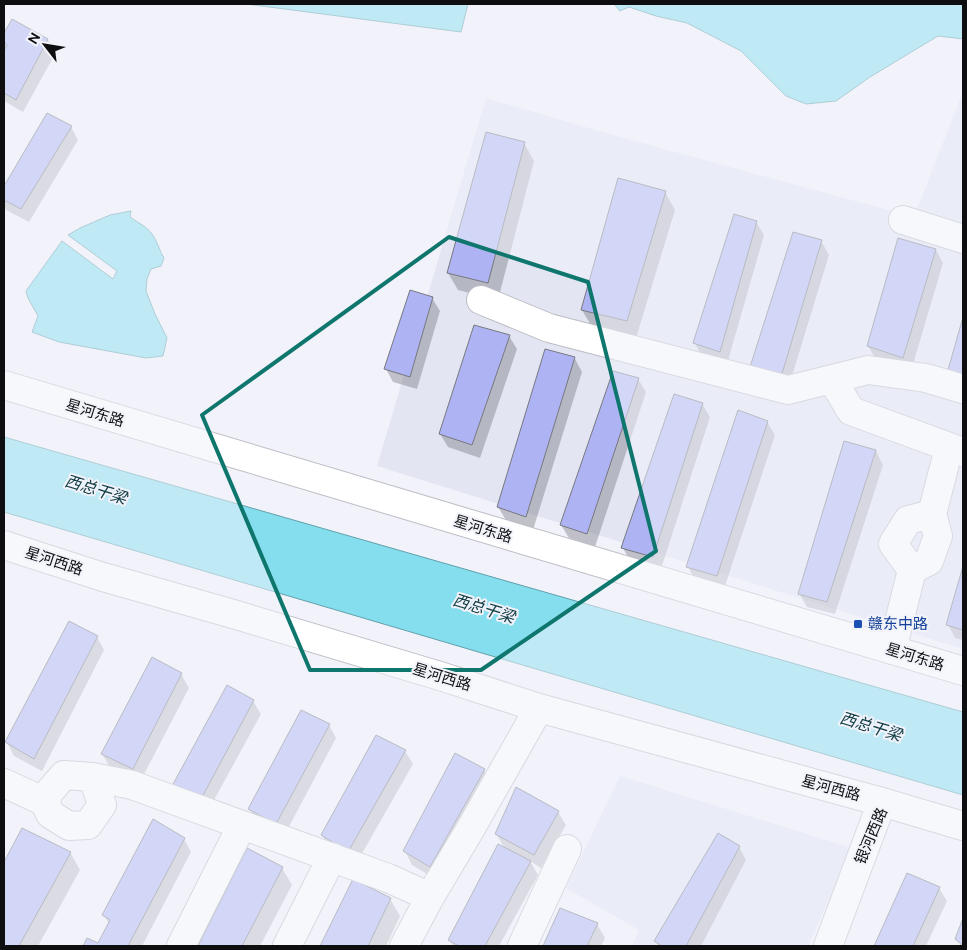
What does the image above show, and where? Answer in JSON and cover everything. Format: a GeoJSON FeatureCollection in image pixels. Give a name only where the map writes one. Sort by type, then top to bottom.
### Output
{"type":"FeatureCollection","features":[{"type":"Feature","properties":{"kind":"street"},"geometry":{"type":"LineString","coordinates":[[903,220],[963,240]]}},
{"type":"Feature","properties":{"kind":"street"},"geometry":{"type":"LineString","coordinates":[[480,300],[549,328],[788,390],[868,370],[926,378],[963,389]]}},
{"type":"Feature","properties":{"kind":"street"},"geometry":{"type":"LineString","coordinates":[[832,379],[851,411],[956,450],[932,514],[938,536],[929,561],[912,570],[892,650]]}},
{"type":"Feature","properties":{"kind":"street","name":"星河东路"},"geometry":{"type":"LineString","coordinates":[[4,385],[963,672]]}},
{"type":"Feature","properties":{"kind":"street"},"geometry":{"type":"LineString","coordinates":[[912,570],[893,544],[908,520],[932,514]]}},
{"type":"Feature","properties":{"kind":"street","name":"星河西路"},"geometry":{"type":"LineString","coordinates":[[4,545],[103,577],[440,676],[539,708],[882,802]]}},
{"type":"Feature","properties":{"kind":"street"},"geometry":{"type":"LineString","coordinates":[[404,946],[430,897],[472,828],[539,708]]}},
{"type":"Feature","properties":{"kind":"street"},"geometry":{"type":"LineString","coordinates":[[45,802],[50,791],[64,775],[93,777],[132,785],[388,878],[430,897]]}},
{"type":"Feature","properties":{"kind":"street"},"geometry":{"type":"LineString","coordinates":[[4,783],[45,802],[50,814],[69,826],[88,826],[102,805],[93,777]]}},
{"type":"Feature","properties":{"kind":"street","name":"银河西路"},"geometry":{"type":"LineString","coordinates":[[828,946],[882,802],[963,826]]}},
{"type":"Feature","properties":{"kind":"street"},"geometry":{"type":"LineString","coordinates":[[181,946],[242,825]]}},
{"type":"Feature","properties":{"kind":"street"},"geometry":{"type":"LineString","coordinates":[[522,946],[567,849]]}},
{"type":"Feature","properties":{"kind":"street"},"geometry":{"type":"LineString","coordinates":[[287,946],[332,857]]}},
{"type":"Feature","properties":{"kind":"highlighted area"},"geometry":{"type":"Polygon","coordinates":[[[449,237],[588,282],[656,551],[481,670],[310,670],[202,415],[449,237]]]}},
{"type":"Feature","properties":{"kind":"shaded area"},"geometry":{"type":"Polygon","coordinates":[[[961,97],[963,98],[963,649],[377,466],[486,98],[609,134],[914,217],[961,97]]]}},
{"type":"Feature","properties":{"kind":"shaded area"},"geometry":{"type":"Polygon","coordinates":[[[620,776],[852,848],[808,946],[632,946],[639,930],[566,888],[620,776]]]}},
{"type":"Feature","properties":{"kind":"water"},"geometry":{"type":"Polygon","coordinates":[[[246,4],[468,4],[461,32],[246,4]]]}},
{"type":"Feature","properties":{"kind":"water"},"geometry":{"type":"Polygon","coordinates":[[[614,4],[963,4],[963,39],[938,36],[870,77],[836,101],[806,104],[786,96],[741,51],[687,23],[629,7],[620,11],[614,4]]]}},
{"type":"Feature","properties":{"kind":"water"},"geometry":{"type":"Polygon","coordinates":[[[131,211],[130,217],[153,235],[164,258],[161,266],[151,269],[147,279],[146,291],[167,338],[163,356],[146,358],[59,342],[32,332],[38,316],[26,291],[62,241],[113,279],[117,271],[68,235],[110,215],[131,211]]]}},
{"type":"Feature","properties":{"kind":"water","name":"西总干梁"},"geometry":{"type":"Polygon","coordinates":[[[4,437],[963,712],[963,795],[4,512],[4,437]]]}},
{"type":"Feature","properties":{"kind":"building"},"geometry":{"type":"Polygon","coordinates":[[[12,19],[48,39],[16,100],[4,93],[4,51],[7,45],[4,42],[4,33],[12,19]]]}},
{"type":"Feature","properties":{"kind":"building"},"geometry":{"type":"Polygon","coordinates":[[[47,113],[72,126],[21,209],[4,200],[4,186],[47,113]]]}},
{"type":"Feature","properties":{"kind":"building"},"geometry":{"type":"Polygon","coordinates":[[[486,132],[525,142],[488,283],[447,273],[486,132]]]}},
{"type":"Feature","properties":{"kind":"building"},"geometry":{"type":"Polygon","coordinates":[[[618,178],[666,191],[627,321],[581,310],[618,178]]]}},
{"type":"Feature","properties":{"kind":"building"},"geometry":{"type":"Polygon","coordinates":[[[734,214],[757,221],[720,352],[693,343],[734,214]]]}},
{"type":"Feature","properties":{"kind":"building"},"geometry":{"type":"Polygon","coordinates":[[[793,232],[822,240],[781,377],[750,367],[793,232]]]}},
{"type":"Feature","properties":{"kind":"building"},"geometry":{"type":"Polygon","coordinates":[[[898,238],[936,249],[903,358],[867,346],[898,238]]]}},
{"type":"Feature","properties":{"kind":"building"},"geometry":{"type":"Polygon","coordinates":[[[410,290],[433,297],[410,377],[384,369],[410,290]]]}},
{"type":"Feature","properties":{"kind":"building"},"geometry":{"type":"Polygon","coordinates":[[[963,317],[963,374],[948,370],[963,317]]]}},
{"type":"Feature","properties":{"kind":"building"},"geometry":{"type":"Polygon","coordinates":[[[474,325],[510,335],[472,445],[439,434],[474,325]]]}},
{"type":"Feature","properties":{"kind":"building"},"geometry":{"type":"Polygon","coordinates":[[[545,349],[575,357],[526,517],[497,507],[545,349]]]}},
{"type":"Feature","properties":{"kind":"building"},"geometry":{"type":"Polygon","coordinates":[[[613,371],[639,378],[587,534],[560,525],[613,371]]]}},
{"type":"Feature","properties":{"kind":"building"},"geometry":{"type":"Polygon","coordinates":[[[674,394],[703,403],[653,557],[621,548],[674,394]]]}},
{"type":"Feature","properties":{"kind":"building"},"geometry":{"type":"Polygon","coordinates":[[[738,410],[768,421],[717,576],[686,567],[738,410]]]}},
{"type":"Feature","properties":{"kind":"building"},"geometry":{"type":"Polygon","coordinates":[[[844,441],[876,450],[827,602],[798,594],[844,441]]]}},
{"type":"Feature","properties":{"kind":"building"},"geometry":{"type":"Polygon","coordinates":[[[963,566],[963,630],[946,625],[963,566]]]}},
{"type":"Feature","properties":{"kind":"building"},"geometry":{"type":"Polygon","coordinates":[[[69,621],[98,636],[34,759],[5,742],[69,621]]]}},
{"type":"Feature","properties":{"kind":"building"},"geometry":{"type":"Polygon","coordinates":[[[152,657],[182,673],[133,769],[101,754],[152,657]]]}},
{"type":"Feature","properties":{"kind":"building"},"geometry":{"type":"Polygon","coordinates":[[[227,685],[254,700],[200,801],[172,786],[227,685]]]}},
{"type":"Feature","properties":{"kind":"building"},"geometry":{"type":"Polygon","coordinates":[[[301,710],[330,724],[276,824],[248,809],[301,710]]]}},
{"type":"Feature","properties":{"kind":"building"},"geometry":{"type":"Polygon","coordinates":[[[376,735],[406,750],[348,852],[321,835],[376,735]]]}},
{"type":"Feature","properties":{"kind":"building"},"geometry":{"type":"Polygon","coordinates":[[[455,753],[485,769],[430,867],[403,851],[455,753]]]}},
{"type":"Feature","properties":{"kind":"building"},"geometry":{"type":"Polygon","coordinates":[[[516,787],[559,811],[534,855],[495,834],[516,787]]]}},
{"type":"Feature","properties":{"kind":"building"},"geometry":{"type":"Polygon","coordinates":[[[153,819],[185,838],[128,946],[83,946],[87,938],[98,943],[110,920],[102,915],[153,819]]]}},
{"type":"Feature","properties":{"kind":"building"},"geometry":{"type":"Polygon","coordinates":[[[22,828],[71,852],[19,946],[4,946],[4,862],[22,828]]]}},
{"type":"Feature","properties":{"kind":"building"},"geometry":{"type":"Polygon","coordinates":[[[718,833],[740,846],[686,946],[662,946],[654,941],[718,833]]]}},
{"type":"Feature","properties":{"kind":"building"},"geometry":{"type":"Polygon","coordinates":[[[498,844],[531,861],[485,946],[459,946],[448,940],[498,844]]]}},
{"type":"Feature","properties":{"kind":"building"},"geometry":{"type":"Polygon","coordinates":[[[247,848],[283,867],[242,946],[198,946],[247,848]]]}},
{"type":"Feature","properties":{"kind":"building"},"geometry":{"type":"Polygon","coordinates":[[[907,873],[940,887],[913,946],[874,946],[907,873]]]}},
{"type":"Feature","properties":{"kind":"building"},"geometry":{"type":"Polygon","coordinates":[[[353,879],[391,898],[368,946],[320,946],[353,879]]]}},
{"type":"Feature","properties":{"kind":"building"},"geometry":{"type":"Polygon","coordinates":[[[560,908],[598,923],[587,946],[543,946],[560,908]]]}},
{"type":"Feature","properties":{"kind":"building"},"geometry":{"type":"Polygon","coordinates":[[[963,918],[963,946],[960,946],[961,944],[955,939],[963,918]]]}},
{"type":"Feature","properties":{"kind":"place","name":"赣东中路"},"geometry":{"type":"Point","coordinates":[858,624]}}]}
